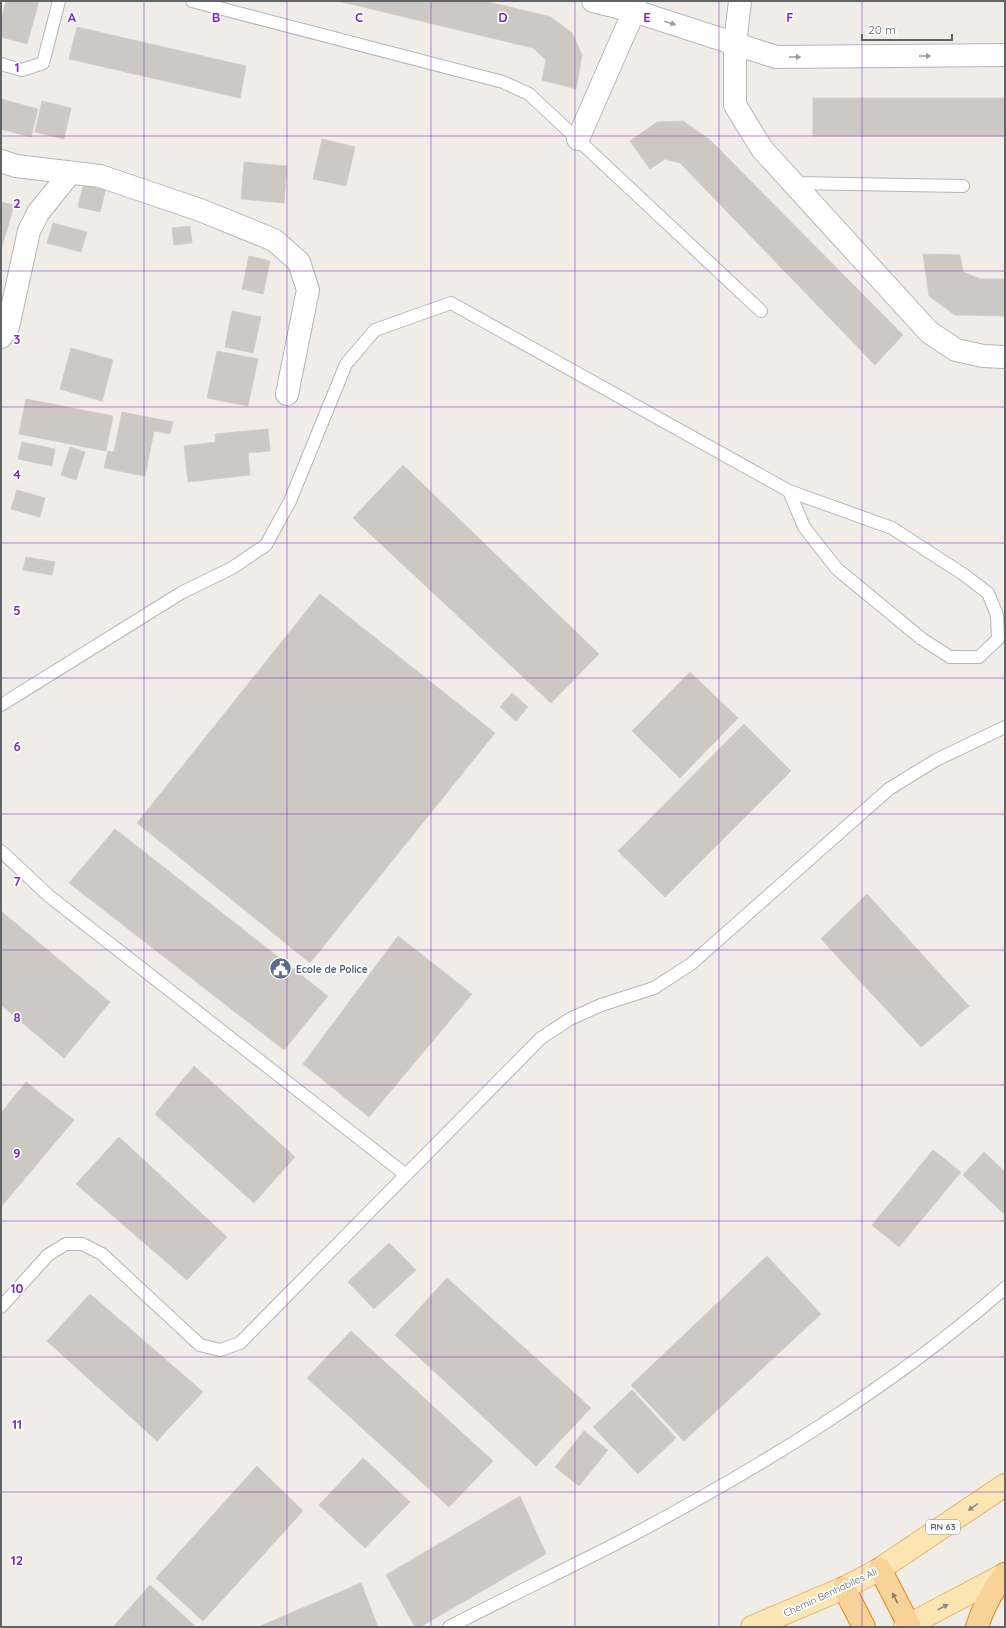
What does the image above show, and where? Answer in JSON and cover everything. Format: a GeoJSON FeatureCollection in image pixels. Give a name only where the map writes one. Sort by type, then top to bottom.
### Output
{"type":"FeatureCollection","features":[{"type":"Feature","properties":{"kind":"highway"},"geometry":{"type":"LineString","coordinates":[[880,1569],[908,1626]]}},
{"type":"Feature","properties":{"kind":"highway"},"geometry":{"type":"LineString","coordinates":[[977,1627],[981,1613],[991,1592],[1005,1574]]}},
{"type":"Feature","properties":{"kind":"highway"},"geometry":{"type":"LineString","coordinates":[[844,1588],[864,1627]]}},
{"type":"Feature","properties":{"kind":"main road","name":"Chemin Benhabiles Ali"},"geometry":{"type":"LineString","coordinates":[[752,1627],[844,1588],[880,1569],[1005,1485]]}},
{"type":"Feature","properties":{"kind":"main road"},"geometry":{"type":"LineString","coordinates":[[908,1626],[1005,1574]]}},
{"type":"Feature","properties":{"kind":"street"},"geometry":{"type":"LineString","coordinates":[[593,1],[634,6],[735,44],[776,57],[1005,55]]}},
{"type":"Feature","properties":{"kind":"street"},"geometry":{"type":"LineString","coordinates":[[740,1],[735,44],[735,106],[762,149],[929,332],[956,350],[983,356],[1005,357]]}},
{"type":"Feature","properties":{"kind":"street"},"geometry":{"type":"LineString","coordinates":[[578,139],[634,6]]}},
{"type":"Feature","properties":{"kind":"street"},"geometry":{"type":"LineString","coordinates":[[1,161],[16,166],[100,176],[200,210],[274,240],[299,262],[308,290],[287,394]]}},
{"type":"Feature","properties":{"kind":"street"},"geometry":{"type":"LineString","coordinates":[[1,337],[8,327],[29,231],[38,213],[70,173]]}},
{"type":"Feature","properties":{"kind":"lane"},"geometry":{"type":"LineString","coordinates":[[1,64],[22,70],[43,63],[59,1]]}},
{"type":"Feature","properties":{"kind":"lane"},"geometry":{"type":"LineString","coordinates":[[192,1],[503,82],[529,94],[761,311]]}},
{"type":"Feature","properties":{"kind":"lane"},"geometry":{"type":"LineString","coordinates":[[793,184],[963,186]]}},
{"type":"Feature","properties":{"kind":"lane"},"geometry":{"type":"LineString","coordinates":[[1,705],[181,593],[232,568],[266,545],[290,501],[346,364],[375,330],[451,303],[789,491],[892,528],[963,574],[988,593],[998,615],[998,639],[979,657],[950,657],[922,639],[837,569],[804,527],[789,491]]}},
{"type":"Feature","properties":{"kind":"lane"},"geometry":{"type":"LineString","coordinates":[[1,1307],[48,1255],[66,1244],[82,1244],[102,1254],[200,1345],[220,1350],[240,1343],[540,1038],[570,1019],[601,1005],[654,988],[690,964],[889,789],[936,760],[1005,727]]}},
{"type":"Feature","properties":{"kind":"lane"},"geometry":{"type":"LineString","coordinates":[[1,851],[49,896],[406,1175]]}},
{"type":"Feature","properties":{"kind":"lane"},"geometry":{"type":"LineString","coordinates":[[449,1627],[625,1539],[758,1465],[872,1391],[968,1320],[1005,1288]]}},
{"type":"Feature","properties":{"kind":"building"},"geometry":{"type":"Polygon","coordinates":[[[6,1],[39,1],[27,44],[1,37],[1,20],[6,1]]]}},
{"type":"Feature","properties":{"kind":"building"},"geometry":{"type":"Polygon","coordinates":[[[338,1],[484,1],[551,17],[572,33],[582,55],[576,89],[542,80],[546,60],[533,48],[338,1]]]}},
{"type":"Feature","properties":{"kind":"building"},"geometry":{"type":"Polygon","coordinates":[[[77,27],[246,66],[240,98],[69,59],[77,27]]]}},
{"type":"Feature","properties":{"kind":"building"},"geometry":{"type":"Polygon","coordinates":[[[813,98],[1005,98],[1005,136],[813,136],[813,98]]]}},
{"type":"Feature","properties":{"kind":"building"},"geometry":{"type":"Polygon","coordinates":[[[1,99],[38,109],[31,137],[1,129],[1,99]]]}},
{"type":"Feature","properties":{"kind":"building"},"geometry":{"type":"Polygon","coordinates":[[[42,101],[71,108],[64,139],[35,132],[42,101]]]}},
{"type":"Feature","properties":{"kind":"building"},"geometry":{"type":"Polygon","coordinates":[[[683,121],[709,139],[903,335],[875,365],[680,163],[665,159],[650,169],[630,141],[657,122],[683,121]]]}},
{"type":"Feature","properties":{"kind":"building"},"geometry":{"type":"Polygon","coordinates":[[[322,139],[355,147],[346,186],[313,179],[322,139]]]}},
{"type":"Feature","properties":{"kind":"building"},"geometry":{"type":"Polygon","coordinates":[[[244,162],[287,166],[284,203],[241,199],[244,162]]]}},
{"type":"Feature","properties":{"kind":"building"},"geometry":{"type":"Polygon","coordinates":[[[84,182],[106,188],[100,212],[78,207],[84,182]]]}},
{"type":"Feature","properties":{"kind":"building"},"geometry":{"type":"Polygon","coordinates":[[[1,202],[14,205],[2,247],[1,247],[1,202]]]}},
{"type":"Feature","properties":{"kind":"building"},"geometry":{"type":"Polygon","coordinates":[[[53,223],[87,232],[81,252],[47,243],[53,223]]]}},
{"type":"Feature","properties":{"kind":"building"},"geometry":{"type":"Polygon","coordinates":[[[190,226],[192,243],[174,245],[172,228],[190,226]]]}},
{"type":"Feature","properties":{"kind":"building"},"geometry":{"type":"Polygon","coordinates":[[[923,254],[960,255],[963,272],[980,279],[1005,279],[1005,316],[955,315],[929,296],[923,254]]]}},
{"type":"Feature","properties":{"kind":"building"},"geometry":{"type":"Polygon","coordinates":[[[249,256],[270,261],[263,294],[242,289],[249,256]]]}},
{"type":"Feature","properties":{"kind":"building"},"geometry":{"type":"Polygon","coordinates":[[[232,311],[261,317],[253,353],[225,347],[232,311]]]}},
{"type":"Feature","properties":{"kind":"building"},"geometry":{"type":"Polygon","coordinates":[[[71,348],[113,360],[102,401],[60,389],[71,348]]]}},
{"type":"Feature","properties":{"kind":"building"},"geometry":{"type":"Polygon","coordinates":[[[217,351],[258,359],[248,406],[207,398],[217,351]]]}},
{"type":"Feature","properties":{"kind":"building"},"geometry":{"type":"Polygon","coordinates":[[[26,399],[113,416],[106,451],[19,434],[26,399]]]}},
{"type":"Feature","properties":{"kind":"building"},"geometry":{"type":"Polygon","coordinates":[[[122,412],[173,422],[170,434],[154,431],[145,476],[104,468],[108,451],[114,452],[122,412]]]}},
{"type":"Feature","properties":{"kind":"building"},"geometry":{"type":"Polygon","coordinates":[[[268,429],[270,451],[248,453],[250,475],[188,482],[184,446],[216,442],[215,434],[268,429]]]}},
{"type":"Feature","properties":{"kind":"building"},"geometry":{"type":"Polygon","coordinates":[[[22,442],[55,449],[52,466],[18,459],[22,442]]]}},
{"type":"Feature","properties":{"kind":"building"},"geometry":{"type":"Polygon","coordinates":[[[70,447],[85,452],[76,480],[61,475],[70,447]]]}},
{"type":"Feature","properties":{"kind":"building"},"geometry":{"type":"Polygon","coordinates":[[[403,465],[599,654],[551,703],[353,518],[403,465]]]}},
{"type":"Feature","properties":{"kind":"building"},"geometry":{"type":"Polygon","coordinates":[[[17,490],[45,498],[40,517],[11,509],[17,490]]]}},
{"type":"Feature","properties":{"kind":"building"},"geometry":{"type":"Polygon","coordinates":[[[26,557],[55,562],[52,575],[23,570],[26,557]]]}},
{"type":"Feature","properties":{"kind":"building"},"geometry":{"type":"Polygon","coordinates":[[[320,594],[495,733],[310,963],[137,823],[320,594]]]}},
{"type":"Feature","properties":{"kind":"building"},"geometry":{"type":"Polygon","coordinates":[[[690,672],[738,718],[680,778],[632,731],[690,672]]]}},
{"type":"Feature","properties":{"kind":"building"},"geometry":{"type":"Polygon","coordinates":[[[512,693],[528,707],[516,721],[500,707],[512,693]]]}},
{"type":"Feature","properties":{"kind":"building"},"geometry":{"type":"Polygon","coordinates":[[[744,724],[791,771],[665,897],[618,851],[744,724]]]}},
{"type":"Feature","properties":{"kind":"building"},"geometry":{"type":"Polygon","coordinates":[[[115,829],[328,996],[284,1050],[69,883],[115,829]]]}},
{"type":"Feature","properties":{"kind":"building"},"geometry":{"type":"Polygon","coordinates":[[[867,894],[969,1006],[921,1047],[821,939],[867,894]]]}},
{"type":"Feature","properties":{"kind":"building"},"geometry":{"type":"Polygon","coordinates":[[[1,911],[110,1002],[64,1058],[1,1005],[1,911]]]}},
{"type":"Feature","properties":{"kind":"building"},"geometry":{"type":"Polygon","coordinates":[[[398,936],[472,994],[369,1117],[303,1064],[398,936]]]}},
{"type":"Feature","properties":{"kind":"building"},"geometry":{"type":"Polygon","coordinates":[[[194,1066],[295,1157],[254,1203],[155,1114],[194,1066]]]}},
{"type":"Feature","properties":{"kind":"building"},"geometry":{"type":"Polygon","coordinates":[[[26,1082],[74,1120],[1,1207],[1,1113],[26,1082]]]}},
{"type":"Feature","properties":{"kind":"building"},"geometry":{"type":"Polygon","coordinates":[[[119,1137],[227,1237],[187,1280],[76,1184],[119,1137]]]}},
{"type":"Feature","properties":{"kind":"building"},"geometry":{"type":"Polygon","coordinates":[[[933,1150],[961,1172],[899,1247],[872,1225],[933,1150]]]}},
{"type":"Feature","properties":{"kind":"building"},"geometry":{"type":"Polygon","coordinates":[[[984,1152],[1005,1172],[1004,1214],[963,1175],[984,1152]]]}},
{"type":"Feature","properties":{"kind":"building"},"geometry":{"type":"Polygon","coordinates":[[[389,1243],[416,1270],[374,1309],[348,1282],[389,1243]]]}},
{"type":"Feature","properties":{"kind":"building"},"geometry":{"type":"Polygon","coordinates":[[[767,1256],[821,1314],[684,1441],[631,1385],[767,1256]]]}},
{"type":"Feature","properties":{"kind":"building"},"geometry":{"type":"Polygon","coordinates":[[[447,1278],[591,1408],[536,1466],[395,1335],[447,1278]]]}},
{"type":"Feature","properties":{"kind":"building"},"geometry":{"type":"Polygon","coordinates":[[[90,1294],[203,1392],[157,1441],[47,1341],[90,1294]]]}},
{"type":"Feature","properties":{"kind":"building"},"geometry":{"type":"Polygon","coordinates":[[[351,1331],[493,1461],[449,1507],[307,1378],[351,1331]]]}},
{"type":"Feature","properties":{"kind":"building"},"geometry":{"type":"Polygon","coordinates":[[[632,1390],[676,1438],[638,1474],[593,1427],[632,1390]]]}},
{"type":"Feature","properties":{"kind":"building"},"geometry":{"type":"Polygon","coordinates":[[[584,1431],[608,1450],[579,1486],[555,1467],[584,1431]]]}},
{"type":"Feature","properties":{"kind":"building"},"geometry":{"type":"Polygon","coordinates":[[[363,1458],[410,1502],[365,1548],[319,1505],[363,1458]]]}},
{"type":"Feature","properties":{"kind":"building"},"geometry":{"type":"Polygon","coordinates":[[[257,1466],[303,1511],[203,1621],[156,1578],[257,1466]]]}},
{"type":"Feature","properties":{"kind":"building"},"geometry":{"type":"Polygon","coordinates":[[[520,1496],[546,1554],[420,1627],[415,1627],[386,1575],[520,1496]]]}},
{"type":"Feature","properties":{"kind":"building"},"geometry":{"type":"Polygon","coordinates":[[[361,1583],[378,1627],[258,1627],[361,1583]]]}},
{"type":"Feature","properties":{"kind":"building"},"geometry":{"type":"Polygon","coordinates":[[[150,1585],[196,1627],[113,1627],[150,1585]]]}},
{"type":"Feature","properties":{"kind":"place","name":"Ecole de Police"},"geometry":{"type":"Point","coordinates":[280,969]}}]}
